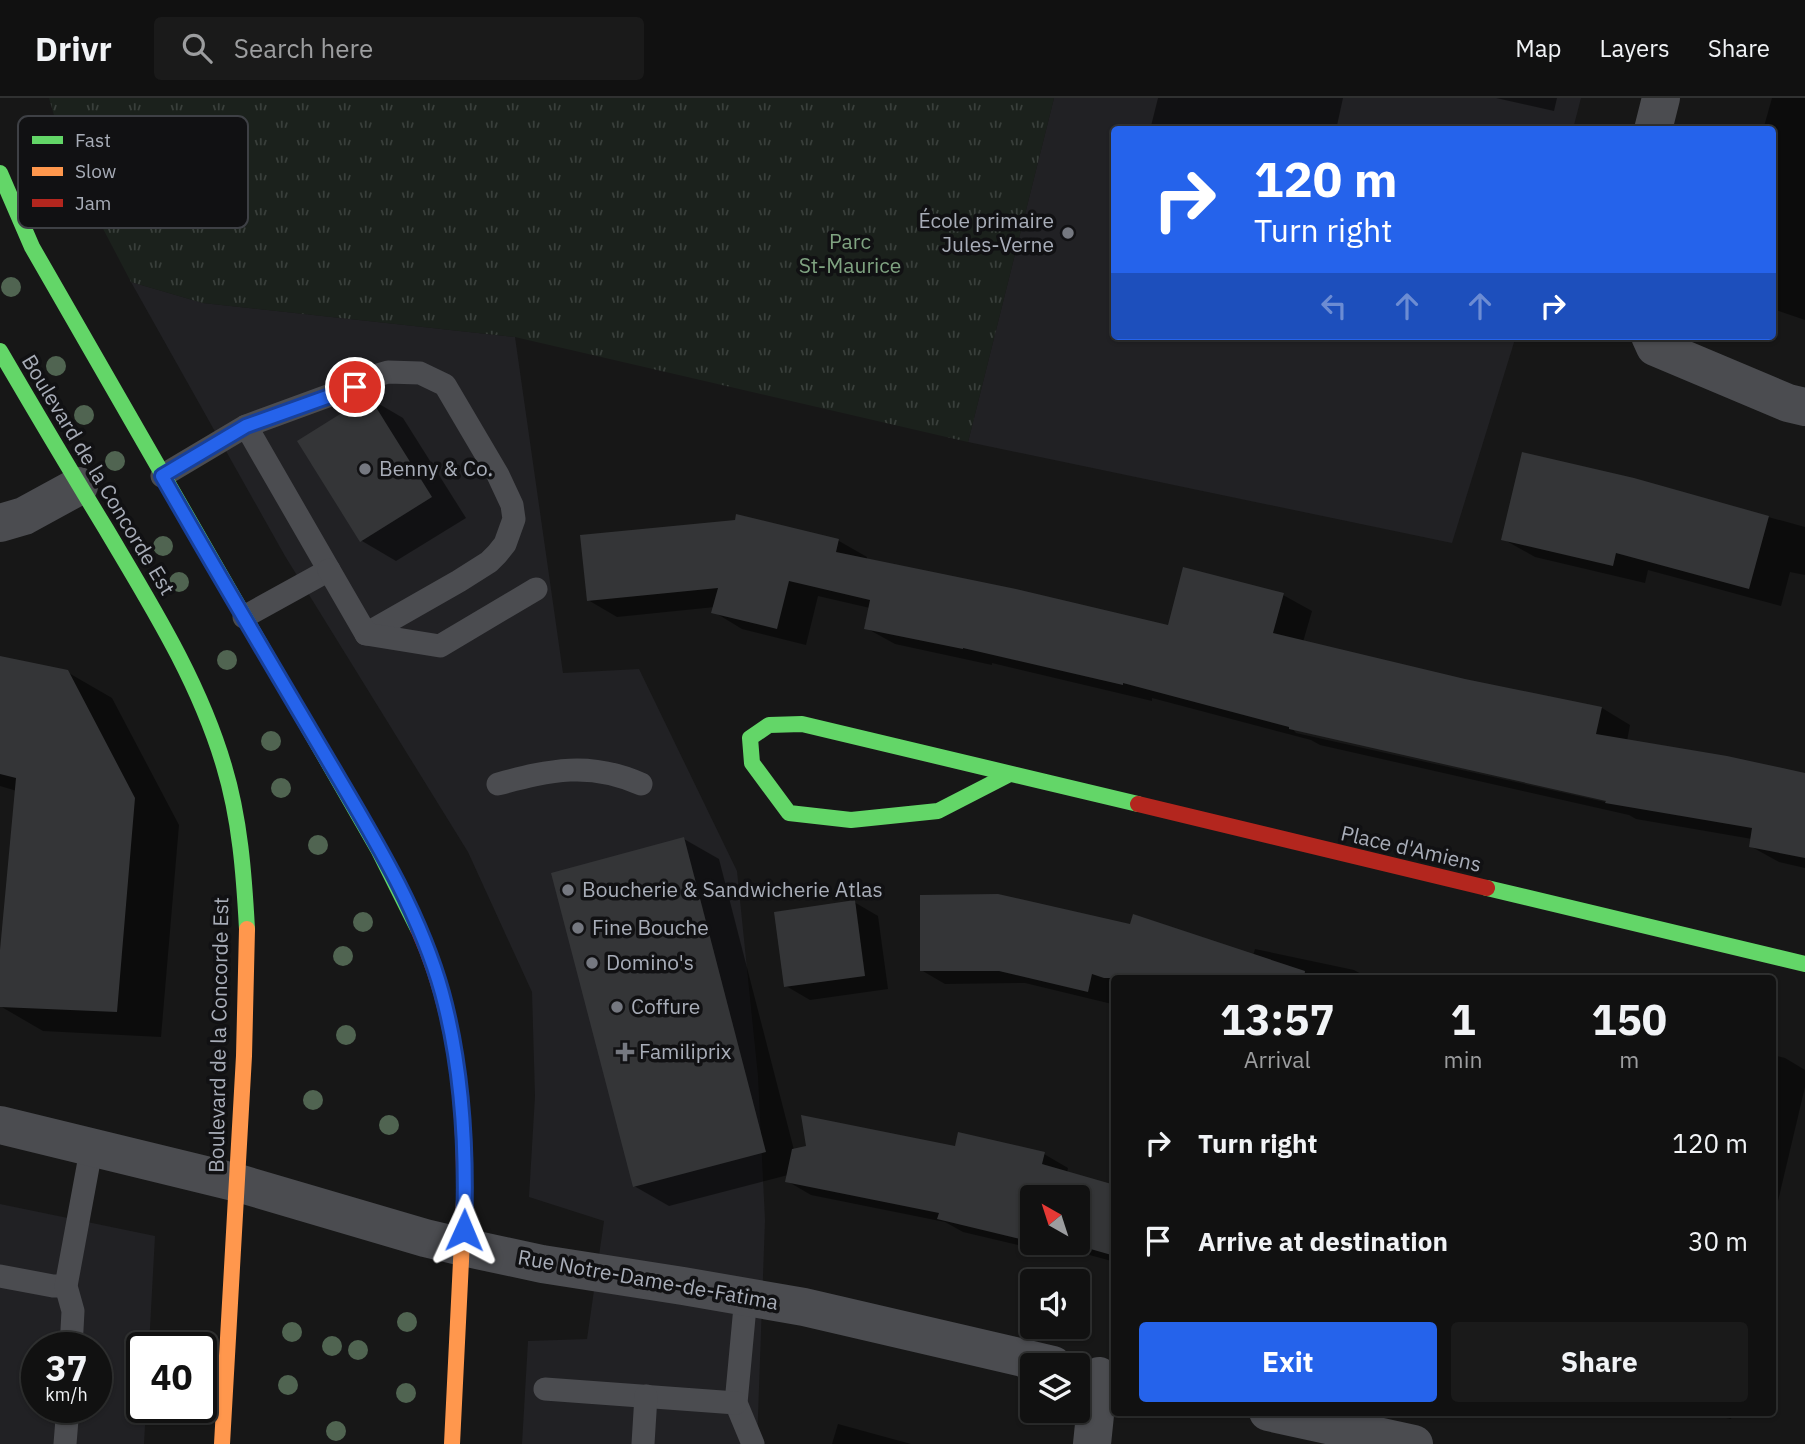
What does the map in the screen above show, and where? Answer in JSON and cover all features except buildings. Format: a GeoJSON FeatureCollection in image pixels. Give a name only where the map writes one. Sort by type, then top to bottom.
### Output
{"type":"FeatureCollection","features":[{"type":"Feature","properties":{"kind":"street"},"geometry":{"type":"LineString","coordinates":[[1654,126],[1661,98]]}},
{"type":"Feature","properties":{"kind":"street"},"geometry":{"type":"LineString","coordinates":[[0,173],[18,215]]}},
{"type":"Feature","properties":{"kind":"street"},"geometry":{"type":"LineString","coordinates":[[24,228],[162,476],[378,849],[408,908],[434,969],[451,1031],[464,1127],[463,1247],[452,1444]]}},
{"type":"Feature","properties":{"kind":"street"},"geometry":{"type":"LineString","coordinates":[[1652,340],[1655,347],[1788,403],[1805,407]]}},
{"type":"Feature","properties":{"kind":"street","name":"Boulevard de la Concorde Est"},"geometry":{"type":"LineString","coordinates":[[0,351],[147,597],[193,684],[221,756],[234,803],[240,842],[246,957],[238,1183],[222,1444]]}},
{"type":"Feature","properties":{"kind":"street"},"geometry":{"type":"LineString","coordinates":[[0,523],[24,516],[79,486]]}},
{"type":"Feature","properties":{"kind":"street","name":"Place d'Amiens"},"geometry":{"type":"LineString","coordinates":[[1008,775],[938,811],[851,820],[789,813],[752,763],[750,738],[769,725],[802,724],[1805,964]]}},
{"type":"Feature","properties":{"kind":"street","name":"Rue Notre-Dame-de-Fatima"},"geometry":{"type":"LineString","coordinates":[[0,1125],[92,1145],[238,1183],[463,1247],[542,1264],[746,1296],[1020,1357]]}},
{"type":"Feature","properties":{"kind":"street"},"geometry":{"type":"LineString","coordinates":[[1092,1444],[1097,1375]]}},
{"type":"Feature","properties":{"kind":"street"},"geometry":{"type":"LineString","coordinates":[[1286,1416],[1414,1444]]}},
{"type":"Feature","properties":{"kind":"lane"},"geometry":{"type":"LineString","coordinates":[[162,476],[246,426],[355,387],[379,374],[403,371],[420,373],[445,385],[498,475],[512,505],[514,520],[505,544],[489,562],[366,634]]}},
{"type":"Feature","properties":{"kind":"lane"},"geometry":{"type":"LineString","coordinates":[[246,426],[366,634]]}},
{"type":"Feature","properties":{"kind":"lane"},"geometry":{"type":"LineString","coordinates":[[244,617],[329,569]]}},
{"type":"Feature","properties":{"kind":"lane"},"geometry":{"type":"LineString","coordinates":[[366,634],[440,646],[536,589]]}},
{"type":"Feature","properties":{"kind":"lane"},"geometry":{"type":"LineString","coordinates":[[498,784],[540,773],[570,769],[608,772],[641,784]]}},
{"type":"Feature","properties":{"kind":"lane"},"geometry":{"type":"LineString","coordinates":[[72,1332],[74,1311],[66,1286],[92,1145]]}},
{"type":"Feature","properties":{"kind":"lane"},"geometry":{"type":"LineString","coordinates":[[0,1276],[66,1286]]}},
{"type":"Feature","properties":{"kind":"lane"},"geometry":{"type":"LineString","coordinates":[[746,1296],[736,1403],[753,1444]]}},
{"type":"Feature","properties":{"kind":"lane"},"geometry":{"type":"LineString","coordinates":[[545,1388],[736,1403]]}},
{"type":"Feature","properties":{"kind":"lane"},"geometry":{"type":"LineString","coordinates":[[643,1444],[646,1396]]}},
{"type":"Feature","properties":{"kind":"lane"},"geometry":{"type":"LineString","coordinates":[[65,1444],[67,1423]]}},
{"type":"Feature","properties":{"kind":"shaded area","name":"École primaire Jules-Verne"},"geometry":{"type":"Polygon","coordinates":[[[1054,98],[1581,98],[1574,126],[1111,126],[1111,340],[1515,340],[1452,543],[968,442],[1054,98]]]}},
{"type":"Feature","properties":{"kind":"shaded area"},"geometry":{"type":"Polygon","coordinates":[[[131,282],[203,303],[515,337],[563,673],[639,669],[737,871],[758,1076],[765,1220],[757,1444],[522,1444],[528,1341],[587,1339],[604,1221],[529,1197],[535,1096],[532,992],[468,852],[285,556],[131,282]]]}},
{"type":"Feature","properties":{"kind":"shaded area"},"geometry":{"type":"Polygon","coordinates":[[[0,1204],[155,1236],[150,1332],[126,1332],[126,1423],[145,1423],[144,1444],[0,1444],[0,1204]]]}},
{"type":"Feature","properties":{"kind":"green space","name":"Parc St-Maurice"},"geometry":{"type":"Polygon","coordinates":[[[49,98],[1054,98],[968,442],[515,337],[203,303],[131,282],[103,228],[248,228],[248,116],[54,116],[49,98]]]}},
{"type":"Feature","properties":{"kind":"traffic: fast"},"geometry":{"type":"LineString","coordinates":[[0,173],[18,215]]}},
{"type":"Feature","properties":{"kind":"traffic: fast"},"geometry":{"type":"LineString","coordinates":[[24,228],[32,247],[378,849],[418,929]]}},
{"type":"Feature","properties":{"kind":"traffic: fast"},"geometry":{"type":"LineString","coordinates":[[0,351],[157,615],[201,704],[214,735],[234,806],[243,867],[247,929]]}},
{"type":"Feature","properties":{"kind":"traffic: fast"},"geometry":{"type":"LineString","coordinates":[[1008,775],[938,811],[851,820],[789,813],[752,763],[750,738],[769,725],[802,724],[1138,804]]}},
{"type":"Feature","properties":{"kind":"traffic: fast"},"geometry":{"type":"LineString","coordinates":[[1487,888],[1805,964]]}},
{"type":"Feature","properties":{"kind":"traffic: slow"},"geometry":{"type":"LineString","coordinates":[[222,1444],[244,1056],[247,929]]}},
{"type":"Feature","properties":{"kind":"traffic: slow"},"geometry":{"type":"LineString","coordinates":[[452,1444],[464,1200]]}},
{"type":"Feature","properties":{"kind":"traffic: jam"},"geometry":{"type":"LineString","coordinates":[[1138,804],[1487,888]]}},
{"type":"Feature","properties":{"kind":"traffic: jam"},"geometry":{"type":"LineString","coordinates":[[418,929],[442,995],[456,1062],[463,1131],[464,1200]]}},
{"type":"Feature","properties":{"kind":"place","name":"École primaire Jules-Verne"},"geometry":{"type":"Point","coordinates":[1068,233]}},
{"type":"Feature","properties":{"kind":"place","name":"Benny & Co."},"geometry":{"type":"Point","coordinates":[365,469]}},
{"type":"Feature","properties":{"kind":"place","name":"Boucherie & Sandwicherie Atlas"},"geometry":{"type":"Point","coordinates":[568,890]}},
{"type":"Feature","properties":{"kind":"place","name":"Fine Bouche"},"geometry":{"type":"Point","coordinates":[578,928]}},
{"type":"Feature","properties":{"kind":"place","name":"Domino's"},"geometry":{"type":"Point","coordinates":[592,963]}},
{"type":"Feature","properties":{"kind":"place","name":"Coffure"},"geometry":{"type":"Point","coordinates":[617,1007]}},
{"type":"Feature","properties":{"kind":"place","name":"Familiprix"},"geometry":{"type":"Point","coordinates":[625,1052]}},
{"type":"Feature","properties":{"kind":"route"},"geometry":{"type":"LineString","coordinates":[[355,387],[246,426],[162,476],[334,770],[378,849],[426,948],[441,990],[459,1081],[464,1127],[464,1230]]}}]}
